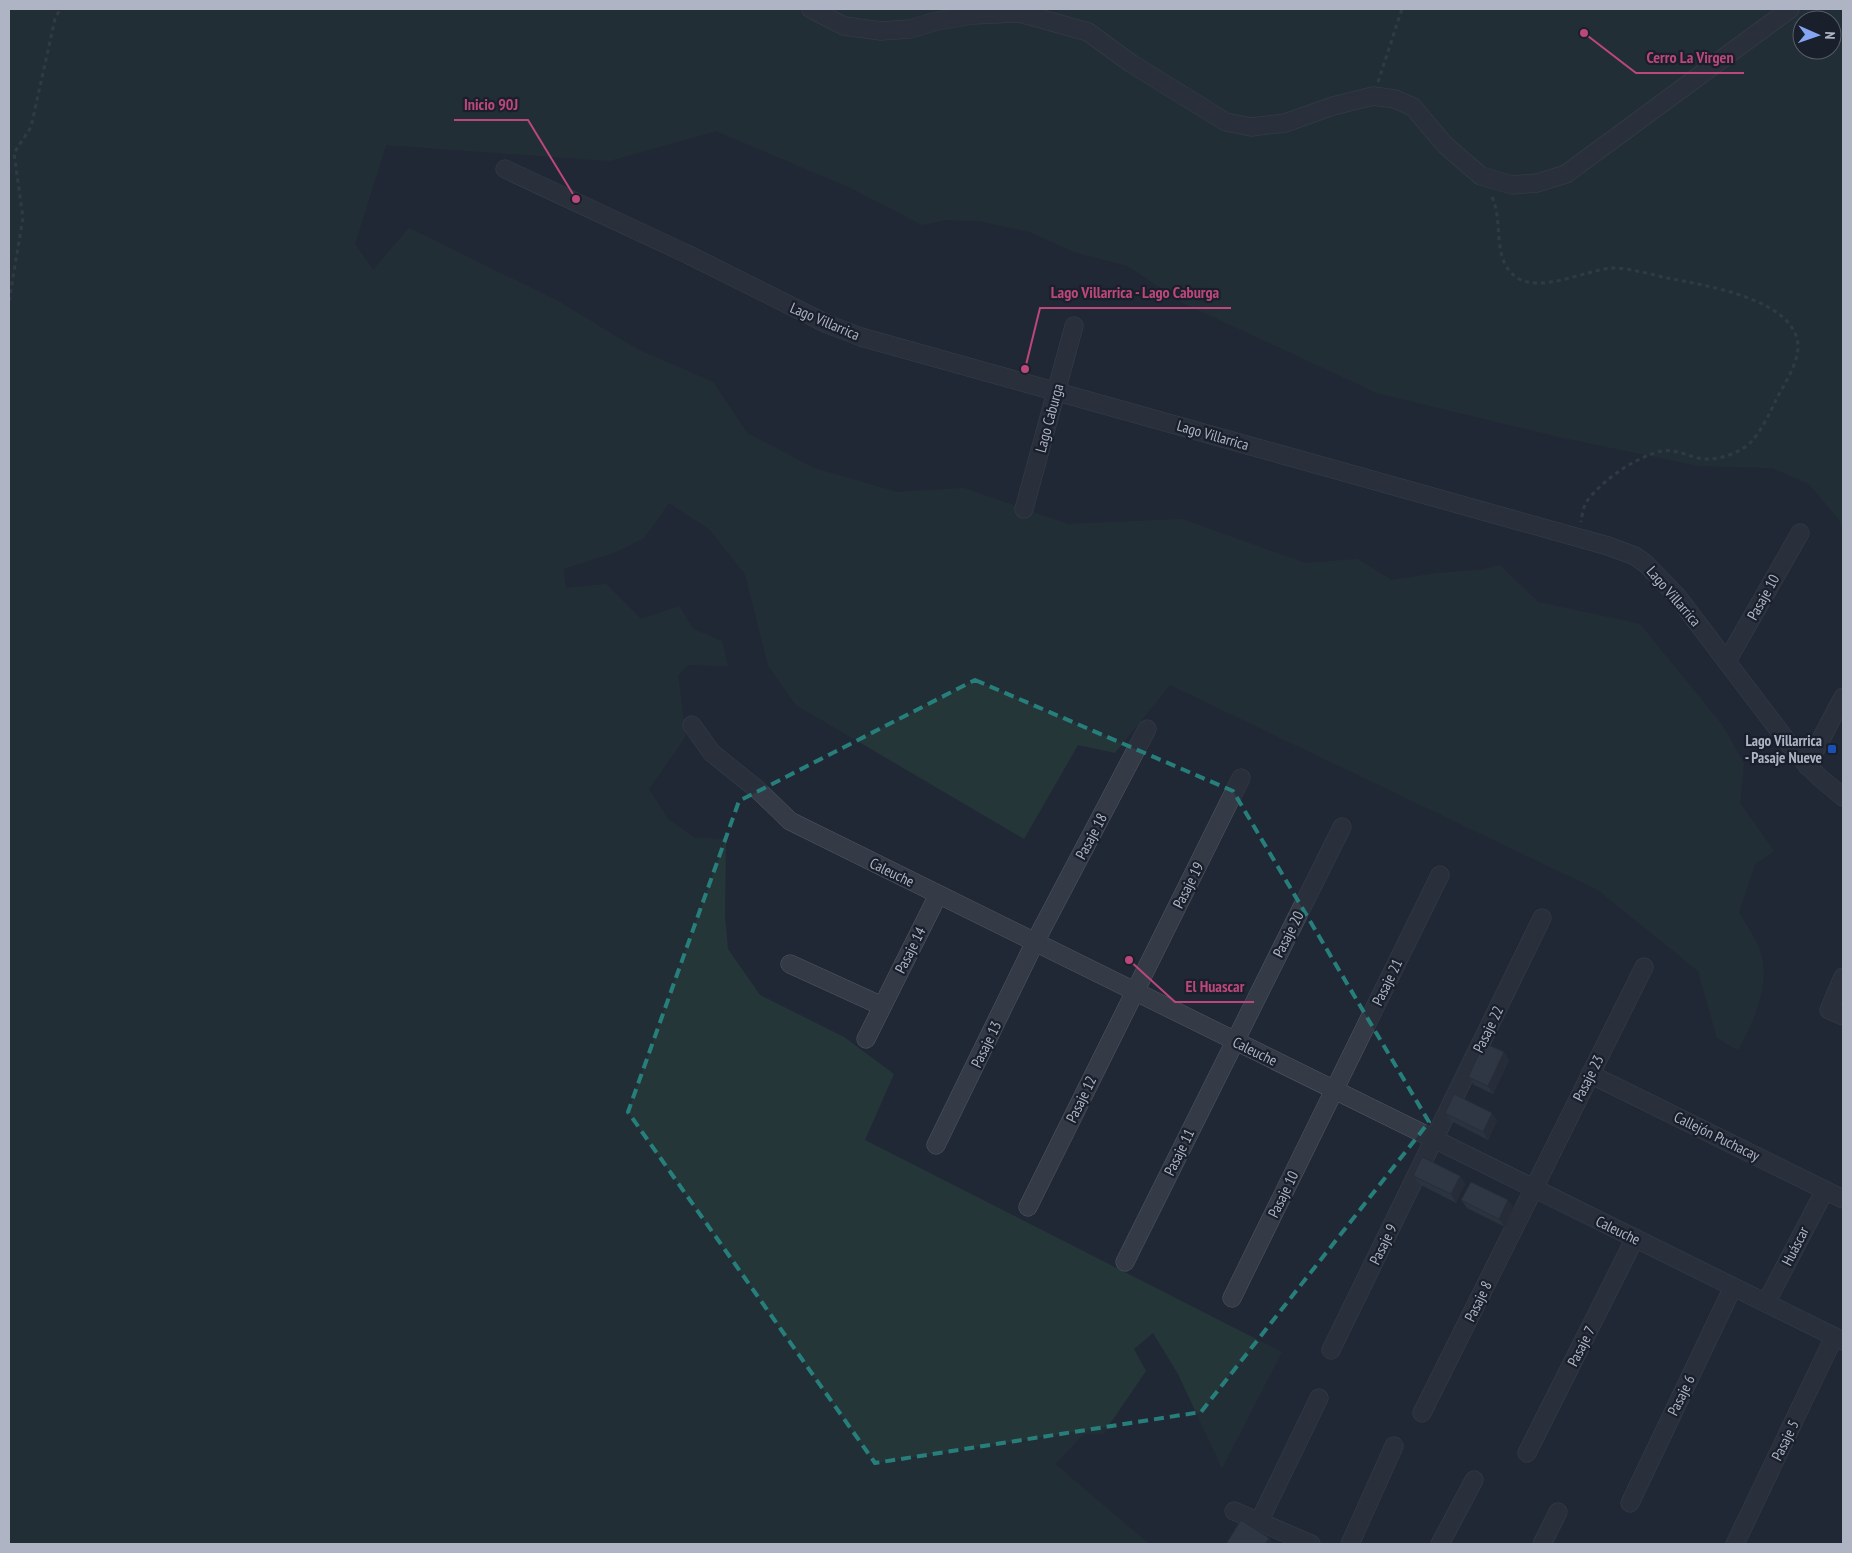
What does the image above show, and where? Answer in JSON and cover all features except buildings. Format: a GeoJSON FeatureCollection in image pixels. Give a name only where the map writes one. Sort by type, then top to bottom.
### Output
{"type":"FeatureCollection","features":[{"type":"Feature","properties":{"kind":"street"},"geometry":{"type":"LineString","coordinates":[[811,9],[844,26],[881,31],[910,29],[938,21],[973,15],[1020,13],[1050,20],[1088,32],[1132,64],[1226,122],[1252,128],[1285,123],[1333,106],[1373,96],[1395,99],[1413,107],[1445,145],[1482,176],[1512,185],[1536,183],[1566,174],[1790,9]]}},
{"type":"Feature","properties":{"kind":"street","name":"Lago Villarrica"},"geometry":{"type":"LineString","coordinates":[[505,170],[687,254],[827,324],[861,337],[1620,549],[1646,564],[1677,596],[1807,766],[1843,797]]}},
{"type":"Feature","properties":{"kind":"street","name":"Lago Caburga"},"geometry":{"type":"LineString","coordinates":[[1024,509],[1074,326]]}},
{"type":"Feature","properties":{"kind":"street","name":"Pasaje 10"},"geometry":{"type":"LineString","coordinates":[[1727,661],[1800,533]]}},
{"type":"Feature","properties":{"kind":"street"},"geometry":{"type":"LineString","coordinates":[[1807,766],[1843,697]]}},
{"type":"Feature","properties":{"kind":"street","name":"Caleuche"},"geometry":{"type":"LineString","coordinates":[[692,725],[712,753],[758,790],[790,821],[1839,1339]]}},
{"type":"Feature","properties":{"kind":"street","name":"Pasaje 18"},"geometry":{"type":"LineString","coordinates":[[1035,942],[1147,730]]}},
{"type":"Feature","properties":{"kind":"street","name":"Pasaje 19"},"geometry":{"type":"LineString","coordinates":[[1134,991],[1241,778]]}},
{"type":"Feature","properties":{"kind":"street","name":"Pasaje 20"},"geometry":{"type":"LineString","coordinates":[[1234,1041],[1342,827]]}},
{"type":"Feature","properties":{"kind":"street","name":"Pasaje 21"},"geometry":{"type":"LineString","coordinates":[[1333,1090],[1440,875]]}},
{"type":"Feature","properties":{"kind":"street","name":"Pasaje 14"},"geometry":{"type":"LineString","coordinates":[[866,1039],[938,895]]}},
{"type":"Feature","properties":{"kind":"street","name":"Pasaje 22"},"geometry":{"type":"LineString","coordinates":[[1434,1139],[1542,918]]}},
{"type":"Feature","properties":{"kind":"street","name":"Pasaje 13"},"geometry":{"type":"LineString","coordinates":[[936,1145],[1035,942]]}},
{"type":"Feature","properties":{"kind":"street"},"geometry":{"type":"LineString","coordinates":[[790,964],[882,1006]]}},
{"type":"Feature","properties":{"kind":"street","name":"Pasaje 23"},"geometry":{"type":"LineString","coordinates":[[1533,1188],[1644,967]]}},
{"type":"Feature","properties":{"kind":"street"},"geometry":{"type":"LineString","coordinates":[[1836,1013],[1843,977]]}},
{"type":"Feature","properties":{"kind":"street","name":"Pasaje 12"},"geometry":{"type":"LineString","coordinates":[[1028,1207],[1134,991]]}},
{"type":"Feature","properties":{"kind":"street","name":"Pasaje 11"},"geometry":{"type":"LineString","coordinates":[[1125,1262],[1234,1041]]}},
{"type":"Feature","properties":{"kind":"street","name":"Callejón Puchacay"},"geometry":{"type":"LineString","coordinates":[[1590,1074],[1837,1191]]}},
{"type":"Feature","properties":{"kind":"street","name":"Pasaje 10"},"geometry":{"type":"LineString","coordinates":[[1232,1298],[1333,1090]]}},
{"type":"Feature","properties":{"kind":"street","name":"Pasaje 9"},"geometry":{"type":"LineString","coordinates":[[1331,1350],[1434,1139]]}},
{"type":"Feature","properties":{"kind":"street","name":"Pasaje 8"},"geometry":{"type":"LineString","coordinates":[[1422,1413],[1533,1188]]}},
{"type":"Feature","properties":{"kind":"street","name":"Huáscar"},"geometry":{"type":"LineString","coordinates":[[1766,1303],[1837,1191]]}},
{"type":"Feature","properties":{"kind":"street","name":"Pasaje 7"},"geometry":{"type":"LineString","coordinates":[[1527,1453],[1635,1238]]}},
{"type":"Feature","properties":{"kind":"street","name":"Pasaje 6"},"geometry":{"type":"LineString","coordinates":[[1630,1504],[1733,1287]]}},
{"type":"Feature","properties":{"kind":"street","name":"Pasaje 5"},"geometry":{"type":"LineString","coordinates":[[1735,1544],[1839,1339]]}},
{"type":"Feature","properties":{"kind":"street"},"geometry":{"type":"LineString","coordinates":[[1259,1522],[1319,1398]]}},
{"type":"Feature","properties":{"kind":"street"},"geometry":{"type":"LineString","coordinates":[[1350,1544],[1394,1446]]}},
{"type":"Feature","properties":{"kind":"street"},"geometry":{"type":"LineString","coordinates":[[1440,1544],[1474,1480]]}},
{"type":"Feature","properties":{"kind":"street"},"geometry":{"type":"LineString","coordinates":[[1234,1511],[1311,1544]]}},
{"type":"Feature","properties":{"kind":"street"},"geometry":{"type":"LineString","coordinates":[[1542,1544],[1558,1512]]}},
{"type":"Feature","properties":{"kind":"path"},"geometry":{"type":"LineString","coordinates":[[9,302],[23,218],[14,153],[31,127],[55,19],[60,9]]}},
{"type":"Feature","properties":{"kind":"path"},"geometry":{"type":"LineString","coordinates":[[1373,96],[1402,9]]}},
{"type":"Feature","properties":{"kind":"path"},"geometry":{"type":"LineString","coordinates":[[1482,176],[1496,204],[1502,260],[1518,279],[1528,282],[1551,281],[1612,268],[1724,289],[1758,302],[1776,312],[1787,323],[1798,340],[1798,356],[1770,412],[1751,442],[1714,460],[1678,452],[1662,451],[1642,459],[1615,475],[1586,503],[1581,521],[1580,538]]}},
{"type":"Feature","properties":{"kind":"highlighted area"},"geometry":{"type":"Polygon","coordinates":[[[975,680],[1233,791],[1429,1122],[1201,1412],[875,1463],[628,1112],[739,801],[975,680]]]}},
{"type":"Feature","properties":{"kind":"shaded area"},"geometry":{"type":"Polygon","coordinates":[[[9,9],[1843,9],[1843,530],[1839,520],[1809,484],[1772,468],[1699,466],[1559,437],[1377,393],[1183,303],[1128,266],[1074,252],[1030,232],[979,221],[946,220],[922,225],[851,188],[716,131],[609,161],[386,145],[355,244],[373,270],[409,228],[558,301],[637,349],[713,382],[747,433],[814,468],[897,492],[964,488],[1068,524],[1182,519],[1305,563],[1357,559],[1392,580],[1437,573],[1481,570],[1500,565],[1538,602],[1640,624],[1723,726],[1744,764],[1740,803],[1774,851],[1755,864],[1739,912],[1761,954],[1763,979],[1762,991],[1754,1016],[1738,1050],[1717,1038],[1698,971],[1598,890],[1170,685],[1115,753],[1078,745],[1024,839],[796,705],[768,665],[745,574],[709,529],[669,503],[644,538],[616,552],[563,569],[566,588],[606,584],[641,619],[679,606],[693,629],[722,641],[728,666],[688,665],[678,675],[686,736],[649,789],[668,819],[695,838],[726,839],[725,916],[728,949],[760,995],[844,1037],[894,1074],[865,1140],[1282,1352],[1222,1468],[1178,1374],[1153,1333],[1134,1349],[1146,1371],[1103,1434],[1084,1434],[1055,1464],[1149,1544],[9,1544],[9,9]]]}},
{"type":"Feature","properties":{"kind":"place","name":"Cerro La Virgen"},"geometry":{"type":"Point","coordinates":[1584,33]}},
{"type":"Feature","properties":{"kind":"place","name":"Inicio 90J"},"geometry":{"type":"Point","coordinates":[576,199]}},
{"type":"Feature","properties":{"kind":"place","name":"Lago Villarrica - Lago Caburga"},"geometry":{"type":"Point","coordinates":[1025,369]}},
{"type":"Feature","properties":{"kind":"place","name":"Lago Villarrica - Pasaje Nueve"},"geometry":{"type":"Point","coordinates":[1832,749]}},
{"type":"Feature","properties":{"kind":"place","name":"El Huascar"},"geometry":{"type":"Point","coordinates":[1129,960]}}]}
